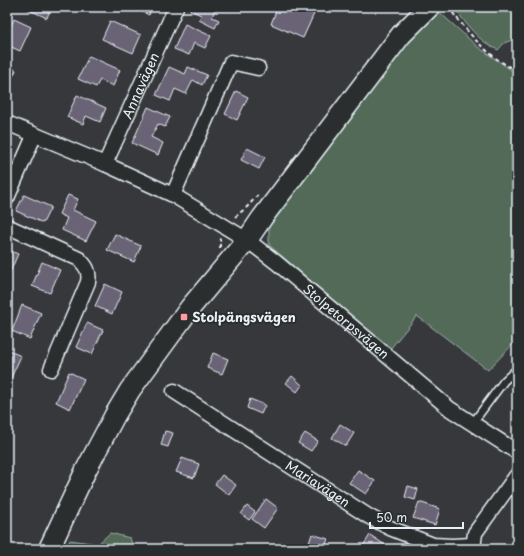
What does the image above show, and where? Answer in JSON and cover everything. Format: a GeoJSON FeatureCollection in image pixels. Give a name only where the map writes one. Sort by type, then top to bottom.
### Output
{"type":"FeatureCollection","features":[{"type":"Feature","properties":{"kind":"main road"},"geometry":{"type":"LineString","coordinates":[[49,549],[86,470],[130,390],[190,308],[247,240],[401,35],[429,7]]}},
{"type":"Feature","properties":{"kind":"street","name":"Annavägen"},"geometry":{"type":"LineString","coordinates":[[105,164],[176,7]]}},
{"type":"Feature","properties":{"kind":"street"},"geometry":{"type":"LineString","coordinates":[[173,195],[231,62],[258,68]]}},
{"type":"Feature","properties":{"kind":"street","name":"Stolpetorpsvägen"},"geometry":{"type":"LineString","coordinates":[[7,123],[34,136],[105,164],[173,195],[247,240],[450,409],[517,452]]}},
{"type":"Feature","properties":{"kind":"street"},"geometry":{"type":"LineString","coordinates":[[7,198],[34,136]]}},
{"type":"Feature","properties":{"kind":"street"},"geometry":{"type":"LineString","coordinates":[[7,226],[80,259],[90,274],[51,369]]}},
{"type":"Feature","properties":{"kind":"street","name":"Mariavägen"},"geometry":{"type":"LineString","coordinates":[[174,391],[368,516],[390,528],[433,545],[473,547]]}},
{"type":"Feature","properties":{"kind":"street"},"geometry":{"type":"LineString","coordinates":[[473,547],[475,533],[517,475]]}},
{"type":"Feature","properties":{"kind":"lane"},"geometry":{"type":"LineString","coordinates":[[472,424],[504,382],[517,369]]}},
{"type":"Feature","properties":{"kind":"path"},"geometry":{"type":"LineString","coordinates":[[448,7],[483,49],[505,65],[517,71]]}},
{"type":"Feature","properties":{"kind":"green space"},"geometry":{"type":"Polygon","coordinates":[[[454,7],[517,7],[517,38],[504,43],[498,50],[478,37],[454,7]]]}},
{"type":"Feature","properties":{"kind":"green space"},"geometry":{"type":"Polygon","coordinates":[[[437,10],[478,47],[517,74],[517,340],[488,370],[417,316],[390,349],[269,245],[269,223],[399,46],[437,10]]]}},
{"type":"Feature","properties":{"kind":"green space"},"geometry":{"type":"Polygon","coordinates":[[[110,533],[130,538],[134,549],[66,549],[70,540],[98,544],[110,533]]]}},
{"type":"Feature","properties":{"kind":"building"},"geometry":{"type":"Polygon","coordinates":[[[23,7],[51,7],[47,18],[23,7]]]}},
{"type":"Feature","properties":{"kind":"building"},"geometry":{"type":"Polygon","coordinates":[[[143,7],[152,7],[149,15],[141,11],[143,7]]]}},
{"type":"Feature","properties":{"kind":"building"},"geometry":{"type":"Polygon","coordinates":[[[191,7],[216,7],[212,17],[219,20],[215,28],[199,20],[201,15],[190,10],[191,7]]]}},
{"type":"Feature","properties":{"kind":"building"},"geometry":{"type":"Polygon","coordinates":[[[266,7],[317,7],[303,38],[271,24],[276,11],[266,7]]]}},
{"type":"Feature","properties":{"kind":"building"},"geometry":{"type":"Polygon","coordinates":[[[14,19],[31,27],[20,51],[7,45],[7,35],[14,19]]]}},
{"type":"Feature","properties":{"kind":"building"},"geometry":{"type":"Polygon","coordinates":[[[110,21],[141,35],[133,53],[102,39],[110,21]]]}},
{"type":"Feature","properties":{"kind":"building"},"geometry":{"type":"Polygon","coordinates":[[[185,24],[211,36],[205,48],[194,43],[189,55],[174,49],[185,24]]]}},
{"type":"Feature","properties":{"kind":"building"},"geometry":{"type":"Polygon","coordinates":[[[89,56],[120,70],[113,86],[100,80],[96,87],[78,79],[89,56]]]}},
{"type":"Feature","properties":{"kind":"building"},"geometry":{"type":"Polygon","coordinates":[[[7,66],[16,70],[7,90],[7,66]]]}},
{"type":"Feature","properties":{"kind":"building"},"geometry":{"type":"Polygon","coordinates":[[[169,67],[185,74],[188,67],[207,75],[202,85],[193,80],[186,94],[175,89],[170,101],[156,95],[169,67]]]}},
{"type":"Feature","properties":{"kind":"building"},"geometry":{"type":"Polygon","coordinates":[[[236,91],[248,97],[237,120],[225,114],[236,91]]]}},
{"type":"Feature","properties":{"kind":"building"},"geometry":{"type":"Polygon","coordinates":[[[77,95],[106,108],[100,122],[86,116],[83,124],[67,117],[77,95]]]}},
{"type":"Feature","properties":{"kind":"building"},"geometry":{"type":"Polygon","coordinates":[[[148,107],[170,117],[165,127],[158,124],[151,137],[163,143],[158,155],[132,143],[148,107]]]}},
{"type":"Feature","properties":{"kind":"building"},"geometry":{"type":"Polygon","coordinates":[[[247,148],[265,157],[259,169],[241,160],[247,148]]]}},
{"type":"Feature","properties":{"kind":"building"},"geometry":{"type":"Polygon","coordinates":[[[24,195],[51,207],[43,223],[16,211],[24,195]]]}},
{"type":"Feature","properties":{"kind":"building"},"geometry":{"type":"Polygon","coordinates":[[[68,195],[78,199],[73,210],[96,221],[86,241],[62,230],[67,218],[59,214],[68,195]]]}},
{"type":"Feature","properties":{"kind":"building"},"geometry":{"type":"Polygon","coordinates":[[[115,234],[141,246],[134,262],[107,250],[115,234]]]}},
{"type":"Feature","properties":{"kind":"building"},"geometry":{"type":"Polygon","coordinates":[[[7,249],[18,254],[10,272],[7,271],[7,249]]]}},
{"type":"Feature","properties":{"kind":"building"},"geometry":{"type":"Polygon","coordinates":[[[42,262],[60,270],[50,293],[32,286],[42,262]]]}},
{"type":"Feature","properties":{"kind":"building"},"geometry":{"type":"Polygon","coordinates":[[[105,284],[122,292],[112,314],[95,306],[105,284]]]}},
{"type":"Feature","properties":{"kind":"building"},"geometry":{"type":"Polygon","coordinates":[[[22,305],[41,313],[30,339],[12,331],[22,305]]]}},
{"type":"Feature","properties":{"kind":"building"},"geometry":{"type":"Polygon","coordinates":[[[87,323],[103,330],[92,354],[76,347],[87,323]]]}},
{"type":"Feature","properties":{"kind":"building"},"geometry":{"type":"Polygon","coordinates":[[[7,350],[21,356],[10,380],[7,378],[7,350]]]}},
{"type":"Feature","properties":{"kind":"building"},"geometry":{"type":"Polygon","coordinates":[[[213,353],[228,359],[222,374],[207,368],[213,353]]]}},
{"type":"Feature","properties":{"kind":"building"},"geometry":{"type":"Polygon","coordinates":[[[69,372],[84,379],[70,409],[56,402],[69,372]]]}},
{"type":"Feature","properties":{"kind":"building"},"geometry":{"type":"Polygon","coordinates":[[[292,376],[302,385],[297,392],[286,383],[292,376]]]}},
{"type":"Feature","properties":{"kind":"building"},"geometry":{"type":"Polygon","coordinates":[[[250,399],[265,405],[261,414],[247,408],[250,399]]]}},
{"type":"Feature","properties":{"kind":"building"},"geometry":{"type":"Polygon","coordinates":[[[340,424],[354,433],[346,446],[332,438],[340,424]]]}},
{"type":"Feature","properties":{"kind":"building"},"geometry":{"type":"Polygon","coordinates":[[[165,431],[173,433],[168,447],[161,445],[165,431]]]}},
{"type":"Feature","properties":{"kind":"building"},"geometry":{"type":"Polygon","coordinates":[[[305,433],[318,441],[311,451],[298,443],[305,433]]]}},
{"type":"Feature","properties":{"kind":"building"},"geometry":{"type":"Polygon","coordinates":[[[182,458],[199,464],[194,478],[176,472],[182,458]]]}},
{"type":"Feature","properties":{"kind":"building"},"geometry":{"type":"Polygon","coordinates":[[[358,470],[375,481],[366,494],[349,483],[358,470]]]}},
{"type":"Feature","properties":{"kind":"building"},"geometry":{"type":"Polygon","coordinates":[[[222,475],[236,485],[229,495],[215,484],[222,475]]]}},
{"type":"Feature","properties":{"kind":"building"},"geometry":{"type":"Polygon","coordinates":[[[408,486],[418,489],[415,500],[405,497],[408,486]]]}},
{"type":"Feature","properties":{"kind":"building"},"geometry":{"type":"Polygon","coordinates":[[[266,499],[278,508],[264,528],[252,519],[266,499]]]}},
{"type":"Feature","properties":{"kind":"building"},"geometry":{"type":"Polygon","coordinates":[[[419,502],[440,509],[435,525],[413,518],[419,502]]]}},
{"type":"Feature","properties":{"kind":"building"},"geometry":{"type":"Polygon","coordinates":[[[247,506],[255,512],[249,520],[241,514],[247,506]]]}},
{"type":"Feature","properties":{"kind":"building"},"geometry":{"type":"Polygon","coordinates":[[[312,534],[328,539],[324,549],[307,549],[312,534]]]}},
{"type":"Feature","properties":{"kind":"building"},"geometry":{"type":"Polygon","coordinates":[[[370,535],[388,547],[387,549],[361,549],[370,535]]]}},
{"type":"Feature","properties":{"kind":"place","name":"Stolpängsvägen"},"geometry":{"type":"Point","coordinates":[184,317]}}]}
